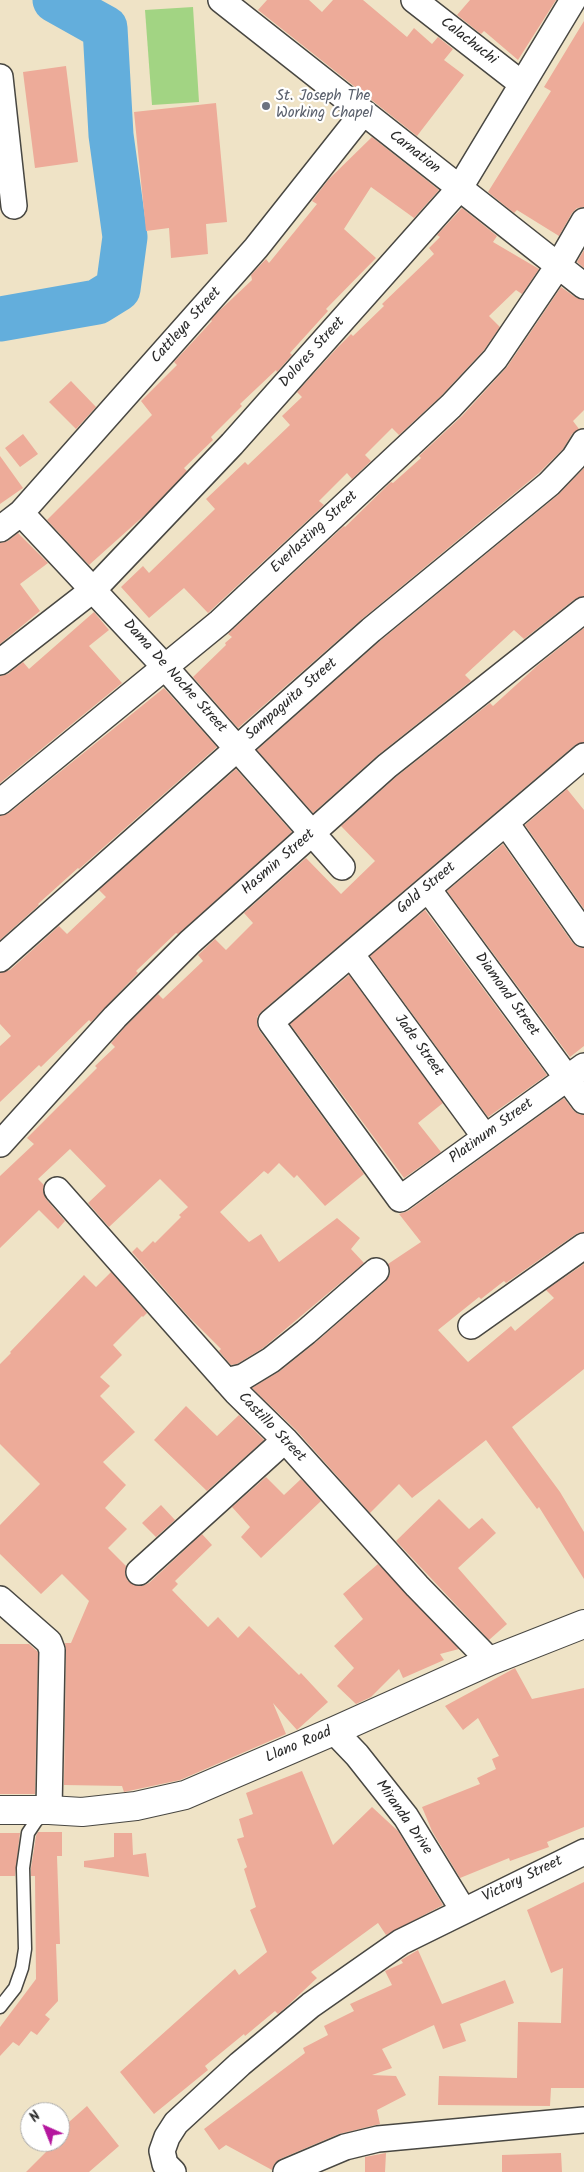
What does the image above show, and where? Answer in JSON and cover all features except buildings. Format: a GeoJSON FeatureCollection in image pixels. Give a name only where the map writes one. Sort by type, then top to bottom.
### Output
{"type":"FeatureCollection","features":[{"type":"Feature","properties":{"kind":"main road","name":"Llano Road"},"geometry":{"type":"LineString","coordinates":[[0,1810],[82,1812],[118,1808],[185,1795],[490,1661],[584,1624]]}},
{"type":"Feature","properties":{"kind":"street","name":"Carnation"},"geometry":{"type":"LineString","coordinates":[[221,0],[584,286]]}},
{"type":"Feature","properties":{"kind":"street","name":"Calachuchi"},"geometry":{"type":"LineString","coordinates":[[414,0],[522,84]]}},
{"type":"Feature","properties":{"kind":"street","name":"Dolores Street"},"geometry":{"type":"LineString","coordinates":[[0,662],[94,589],[232,444],[459,189],[573,0]]}},
{"type":"Feature","properties":{"kind":"street"},"geometry":{"type":"LineString","coordinates":[[0,77],[14,206]]}},
{"type":"Feature","properties":{"kind":"street","name":"Cattleya Street"},"geometry":{"type":"LineString","coordinates":[[0,528],[21,513],[256,248],[363,113]]}},
{"type":"Feature","properties":{"kind":"street","name":"Everlasting Street"},"geometry":{"type":"LineString","coordinates":[[0,802],[220,622],[451,406],[495,359],[558,266],[584,221]]}},
{"type":"Feature","properties":{"kind":"street","name":"Sampaguita Street"},"geometry":{"type":"LineString","coordinates":[[0,959],[371,630],[549,484],[574,458],[584,442]]}},
{"type":"Feature","properties":{"kind":"street","name":"Dama De Noche Street"},"geometry":{"type":"LineString","coordinates":[[21,513],[94,589],[238,747],[342,867]]}},
{"type":"Feature","properties":{"kind":"street","name":"Hasmin Street"},"geometry":{"type":"LineString","coordinates":[[0,1144],[115,1017],[190,942],[387,766],[584,610]]}},
{"type":"Feature","properties":{"kind":"street","name":"Gold Street"},"geometry":{"type":"LineString","coordinates":[[400,1199],[271,1022],[506,823],[581,766]]}},
{"type":"Feature","properties":{"kind":"street"},"geometry":{"type":"LineString","coordinates":[[506,823],[584,934]]}},
{"type":"Feature","properties":{"kind":"street","name":"Diamond Street"},"geometry":{"type":"LineString","coordinates":[[428,889],[575,1072],[584,1101]]}},
{"type":"Feature","properties":{"kind":"street","name":"Jade Street"},"geometry":{"type":"LineString","coordinates":[[351,954],[485,1138]]}},
{"type":"Feature","properties":{"kind":"street","name":"Platinum Street"},"geometry":{"type":"LineString","coordinates":[[400,1199],[575,1072]]}},
{"type":"Feature","properties":{"kind":"street","name":"Castillo Street"},"geometry":{"type":"LineString","coordinates":[[57,1190],[226,1381],[285,1440],[417,1586],[490,1661]]}},
{"type":"Feature","properties":{"kind":"street"},"geometry":{"type":"LineString","coordinates":[[471,1326],[584,1246]]}},
{"type":"Feature","properties":{"kind":"street"},"geometry":{"type":"LineString","coordinates":[[226,1381],[243,1377],[270,1360],[306,1332],[376,1271]]}},
{"type":"Feature","properties":{"kind":"street"},"geometry":{"type":"LineString","coordinates":[[139,1572],[285,1440]]}},
{"type":"Feature","properties":{"kind":"street"},"geometry":{"type":"LineString","coordinates":[[0,1599],[49,1642],[52,1650],[49,1810]]}},
{"type":"Feature","properties":{"kind":"street","name":"Miranda Drive"},"geometry":{"type":"LineString","coordinates":[[334,1731],[357,1755],[406,1817],[462,1910]]}},
{"type":"Feature","properties":{"kind":"street","name":"Victory Street"},"geometry":{"type":"LineString","coordinates":[[173,2172],[165,2164],[162,2151],[167,2137],[176,2123],[240,2064],[310,2005],[393,1947],[462,1910],[584,1852]]}},
{"type":"Feature","properties":{"kind":"street"},"geometry":{"type":"LineString","coordinates":[[286,2172],[345,2147],[378,2139],[584,2120]]}},
{"type":"Feature","properties":{"kind":"lane"},"geometry":{"type":"LineString","coordinates":[[0,2007],[15,1988],[22,1968],[25,1949],[23,1868],[28,1833],[36,1821],[49,1810]]}},
{"type":"Feature","properties":{"kind":"green space"},"geometry":{"type":"Polygon","coordinates":[[[193,7],[199,102],[152,105],[145,10],[193,7]]]}},
{"type":"Feature","properties":{"kind":"waterway"},"geometry":{"type":"LineString","coordinates":[[0,319],[97,302],[118,289],[125,237],[111,135],[105,28],[55,0]]}},
{"type":"Feature","properties":{"kind":"place","name":"St. Joseph The Working Chapel"},"geometry":{"type":"Point","coordinates":[266,106]}}]}
